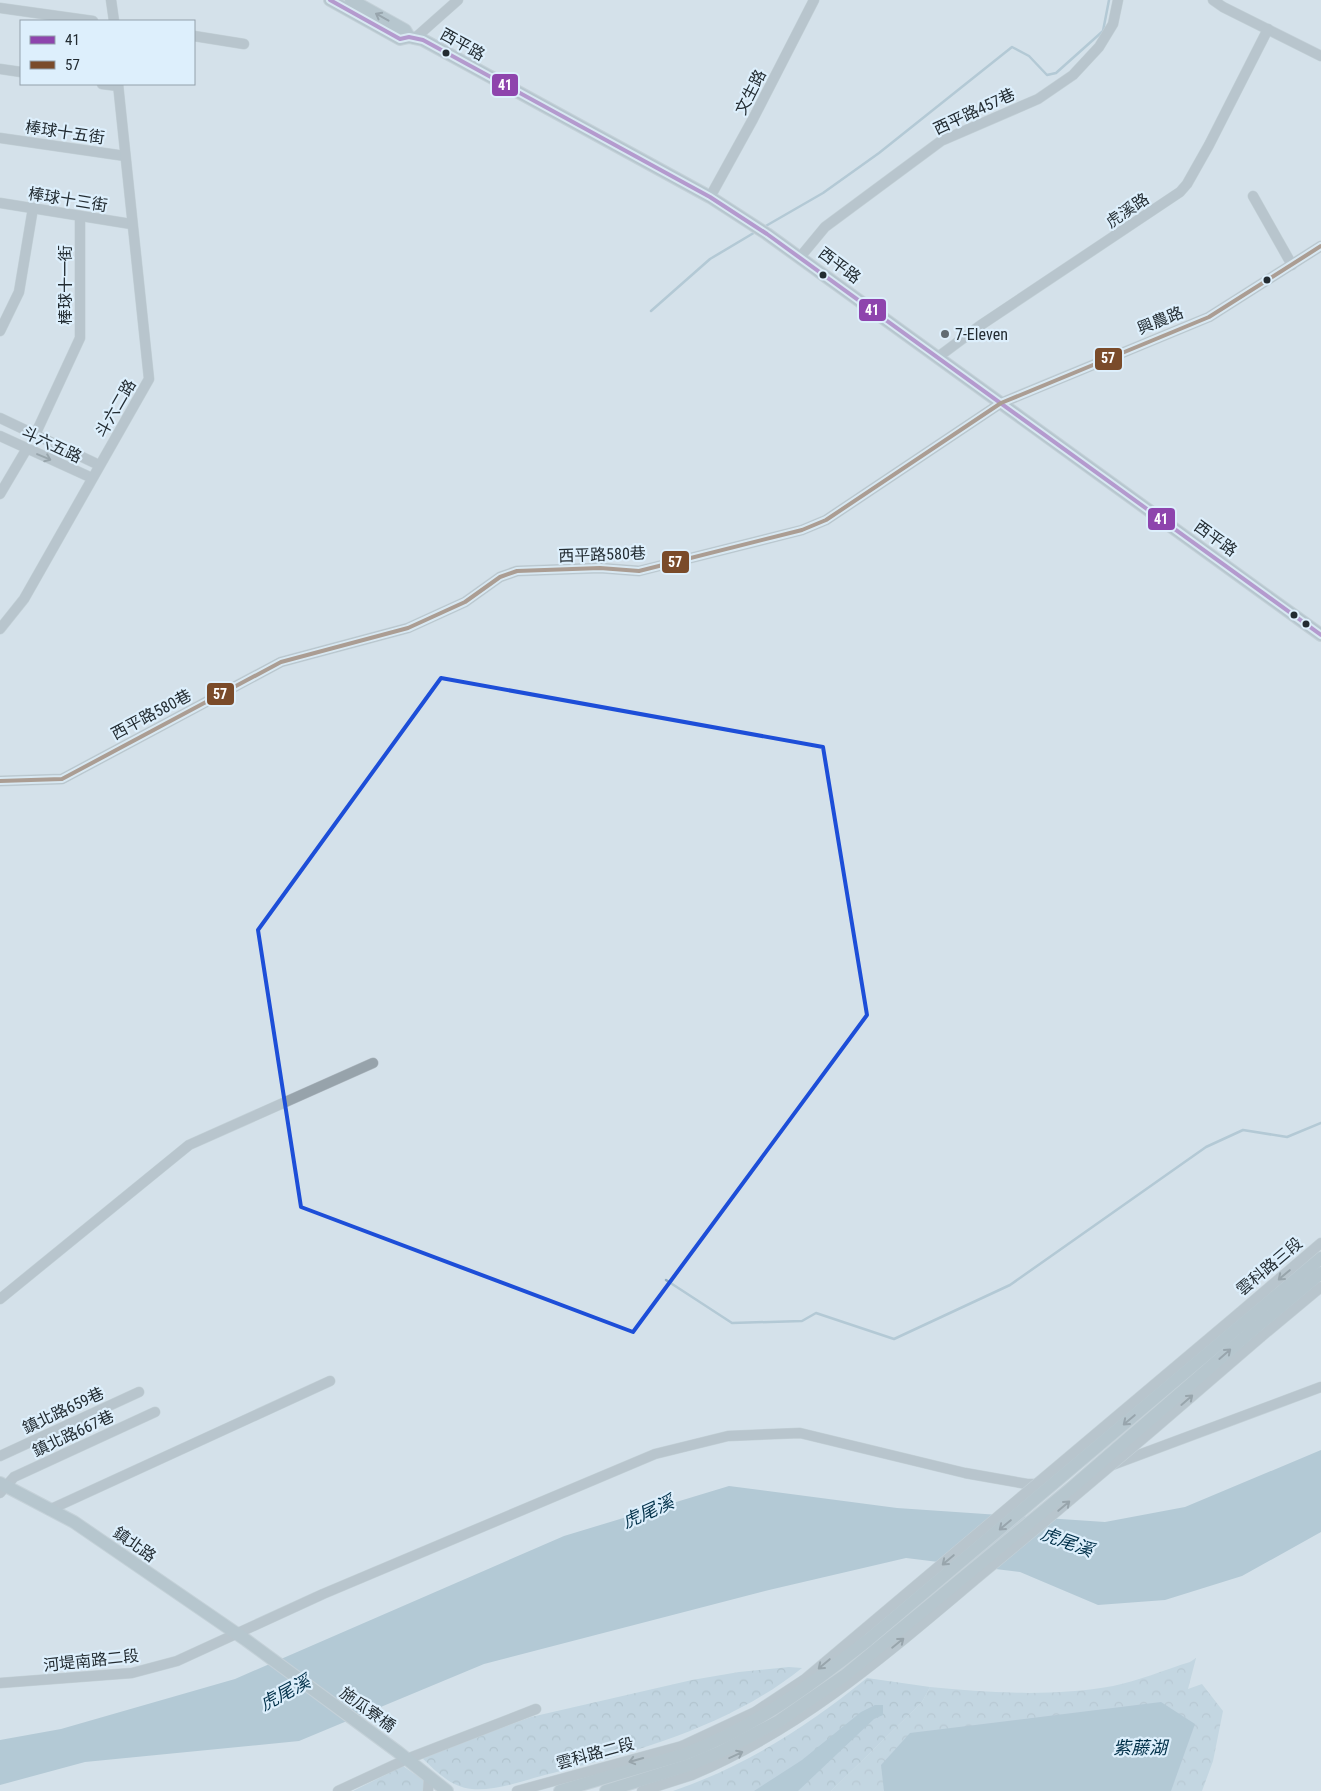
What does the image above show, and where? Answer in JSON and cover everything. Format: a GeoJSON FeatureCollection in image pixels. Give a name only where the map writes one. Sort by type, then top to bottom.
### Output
{"type":"FeatureCollection","features":[{"type":"Feature","properties":{"kind":"main road","name":"西平路"},"geometry":{"type":"LineString","coordinates":[[330,0],[400,39],[423,40],[710,197],[801,256],[1321,635]]}},
{"type":"Feature","properties":{"kind":"main road","name":"西平路"},"geometry":{"type":"LineString","coordinates":[[352,0],[404,30],[411,38]]}},
{"type":"Feature","properties":{"kind":"main road","name":"雲科路三段"},"geometry":{"type":"LineString","coordinates":[[1250,1325],[1321,1258]]}},
{"type":"Feature","properties":{"kind":"main road"},"geometry":{"type":"LineString","coordinates":[[606,1791],[687,1760],[769,1714],[825,1674],[1250,1325],[1321,1273]]}},
{"type":"Feature","properties":{"kind":"main road","name":"鎮北路"},"geometry":{"type":"LineString","coordinates":[[2,1487],[74,1522],[242,1637]]}},
{"type":"Feature","properties":{"kind":"main road","name":"施瓜寮橋"},"geometry":{"type":"LineString","coordinates":[[242,1637],[403,1755],[447,1791]]}},
{"type":"Feature","properties":{"kind":"main road","name":"雲科路二段"},"geometry":{"type":"LineString","coordinates":[[560,1791],[687,1760]]}},
{"type":"Feature","properties":{"kind":"street"},"geometry":{"type":"LineString","coordinates":[[111,0],[114,20]]}},
{"type":"Feature","properties":{"kind":"street"},"geometry":{"type":"LineString","coordinates":[[411,38],[458,0]]}},
{"type":"Feature","properties":{"kind":"street","name":"文生路"},"geometry":{"type":"LineString","coordinates":[[710,197],[753,119],[814,0]]}},
{"type":"Feature","properties":{"kind":"street","name":"西平路457巷"},"geometry":{"type":"LineString","coordinates":[[801,256],[825,227],[941,141],[1038,99],[1073,75],[1099,47],[1113,24],[1118,0]]}},
{"type":"Feature","properties":{"kind":"street"},"geometry":{"type":"LineString","coordinates":[[1213,0],[1223,7],[1321,56]]}},
{"type":"Feature","properties":{"kind":"street"},"geometry":{"type":"LineString","coordinates":[[0,8],[85,20]]}},
{"type":"Feature","properties":{"kind":"street","name":"虎溪路"},"geometry":{"type":"LineString","coordinates":[[938,357],[981,325],[1180,192],[1187,184],[1209,145],[1268,29]]}},
{"type":"Feature","properties":{"kind":"street"},"geometry":{"type":"LineString","coordinates":[[195,36],[244,44]]}},
{"type":"Feature","properties":{"kind":"street"},"geometry":{"type":"LineString","coordinates":[[0,69],[20,72]]}},
{"type":"Feature","properties":{"kind":"street","name":"斗六二路"},"geometry":{"type":"LineString","coordinates":[[0,629],[24,599],[149,379],[118,85]]}},
{"type":"Feature","properties":{"kind":"street","name":"棒球十五街"},"geometry":{"type":"LineString","coordinates":[[0,138],[125,156]]}},
{"type":"Feature","properties":{"kind":"street"},"geometry":{"type":"LineString","coordinates":[[1253,196],[1292,264]]}},
{"type":"Feature","properties":{"kind":"street","name":"棒球十三街"},"geometry":{"type":"LineString","coordinates":[[0,203],[132,224]]}},
{"type":"Feature","properties":{"kind":"street"},"geometry":{"type":"LineString","coordinates":[[0,331],[20,292],[33,208]]}},
{"type":"Feature","properties":{"kind":"street","name":"棒球十一街"},"geometry":{"type":"LineString","coordinates":[[34,435],[80,338],[80,216]]}},
{"type":"Feature","properties":{"kind":"street","name":"興農路"},"geometry":{"type":"LineString","coordinates":[[1001,403],[1209,317],[1321,246]]}},
{"type":"Feature","properties":{"kind":"street","name":"西平路580巷"},"geometry":{"type":"LineString","coordinates":[[0,782],[62,779],[281,662],[408,628],[465,602],[500,577],[517,571],[600,568],[624,572],[640,571],[802,530],[834,514],[1001,403]]}},
{"type":"Feature","properties":{"kind":"street","name":"斗六五路"},"geometry":{"type":"LineString","coordinates":[[0,418],[99,465]]}},
{"type":"Feature","properties":{"kind":"street","name":"斗六五路"},"geometry":{"type":"LineString","coordinates":[[0,436],[26,450],[92,478]]}},
{"type":"Feature","properties":{"kind":"street"},"geometry":{"type":"LineString","coordinates":[[0,494],[26,450]]}},
{"type":"Feature","properties":{"kind":"street"},"geometry":{"type":"LineString","coordinates":[[0,1299],[184,1148],[373,1063]]}},
{"type":"Feature","properties":{"kind":"street","name":"雲科路三段"},"geometry":{"type":"LineString","coordinates":[[1250,1325],[1321,1244]]}},
{"type":"Feature","properties":{"kind":"street"},"geometry":{"type":"LineString","coordinates":[[642,1791],[687,1760],[742,1752],[820,1705],[960,1593],[1250,1325],[1321,1287]]}},
{"type":"Feature","properties":{"kind":"street"},"geometry":{"type":"LineString","coordinates":[[49,1510],[330,1381]]}},
{"type":"Feature","properties":{"kind":"street","name":"河堤南路二段"},"geometry":{"type":"LineString","coordinates":[[0,1683],[132,1673],[177,1661],[242,1637],[323,1594],[655,1454],[728,1436],[800,1433],[965,1473],[1028,1484],[1055,1484],[1127,1460],[1321,1387]]}},
{"type":"Feature","properties":{"kind":"street","name":"鎮北路659巷"},"geometry":{"type":"LineString","coordinates":[[0,1456],[139,1392]]}},
{"type":"Feature","properties":{"kind":"street","name":"鎮北路667巷"},"geometry":{"type":"LineString","coordinates":[[2,1487],[14,1477],[155,1412]]}},
{"type":"Feature","properties":{"kind":"street"},"geometry":{"type":"LineString","coordinates":[[338,1791],[403,1755],[536,1709]]}},
{"type":"Feature","properties":{"kind":"street","name":"雲科路二段"},"geometry":{"type":"LineString","coordinates":[[517,1791],[687,1760]]}},
{"type":"Feature","properties":{"kind":"street"},"geometry":{"type":"LineString","coordinates":[[428,1791],[429,1777]]}},
{"type":"Feature","properties":{"kind":"highlighted area"},"geometry":{"type":"Polygon","coordinates":[[[441,678],[823,747],[867,1015],[633,1332],[301,1207],[258,930],[441,678]]]}},
{"type":"Feature","properties":{"kind":"green space","name":"紫藤湖"},"geometry":{"type":"Polygon","coordinates":[[[1196,1658],[1188,1689],[1202,1684],[1223,1711],[1213,1761],[1202,1791],[831,1791],[922,1702],[930,1687],[1021,1693],[1067,1692],[1113,1686],[1132,1681],[1190,1662],[1196,1658]]]}},
{"type":"Feature","properties":{"kind":"green space"},"geometry":{"type":"Polygon","coordinates":[[[789,1667],[802,1668],[774,1688],[745,1705],[684,1734],[619,1755],[513,1784],[482,1789],[464,1788],[450,1782],[421,1757],[531,1717],[692,1680],[739,1672],[789,1667]]]}},
{"type":"Feature","properties":{"kind":"green space"},"geometry":{"type":"Polygon","coordinates":[[[867,1678],[930,1687],[922,1702],[831,1791],[673,1791],[726,1770],[751,1757],[799,1728],[867,1678]]]}},
{"type":"Feature","properties":{"kind":"green space"},"geometry":{"type":"Polygon","coordinates":[[[403,1766],[423,1780],[425,1783],[424,1791],[353,1791],[403,1766]]]}},
{"type":"Feature","properties":{"kind":"water","name":"虎尾溪"},"geometry":{"type":"Polygon","coordinates":[[[1321,1450],[1321,1532],[1242,1576],[1165,1600],[1098,1605],[1020,1572],[906,1558],[769,1590],[484,1664],[299,1741],[85,1762],[0,1785],[0,1740],[61,1729],[235,1679],[564,1536],[729,1486],[897,1508],[1105,1522],[1185,1507],[1321,1450]]]}},
{"type":"Feature","properties":{"kind":"water","name":"紫藤湖"},"geometry":{"type":"Polygon","coordinates":[[[1161,1702],[1195,1724],[1171,1791],[884,1791],[881,1765],[910,1733],[1161,1702]]]}},
{"type":"Feature","properties":{"kind":"water"},"geometry":{"type":"Polygon","coordinates":[[[875,1705],[883,1705],[883,1715],[874,1719],[798,1791],[754,1791],[802,1760],[861,1712],[875,1705]]]}},
{"type":"Feature","properties":{"kind":"waterway"},"geometry":{"type":"LineString","coordinates":[[764,227],[823,193],[879,153],[1012,47],[1029,56],[1047,75],[1056,73],[1103,31],[1109,0]]}},
{"type":"Feature","properties":{"kind":"waterway"},"geometry":{"type":"LineString","coordinates":[[651,311],[710,259],[757,231]]}},
{"type":"Feature","properties":{"kind":"waterway"},"geometry":{"type":"LineString","coordinates":[[666,1280],[732,1323],[802,1321],[816,1313],[894,1339],[1010,1285],[1206,1147],[1243,1130],[1287,1137],[1321,1123]]}},
{"type":"Feature","properties":{"kind":"transit line","name":"41"},"geometry":{"type":"LineString","coordinates":[[330,0],[400,39],[409,37],[423,40],[710,197],[767,234],[1321,635]]}},
{"type":"Feature","properties":{"kind":"transit line","name":"57"},"geometry":{"type":"LineString","coordinates":[[0,781],[62,779],[281,662],[408,628],[465,602],[500,577],[517,571],[600,568],[639,571],[802,530],[826,520],[1001,403],[1209,317],[1321,246]]}},
{"type":"Feature","properties":{"kind":"place","name":"7-Eleven"},"geometry":{"type":"Point","coordinates":[945,334]}}]}
